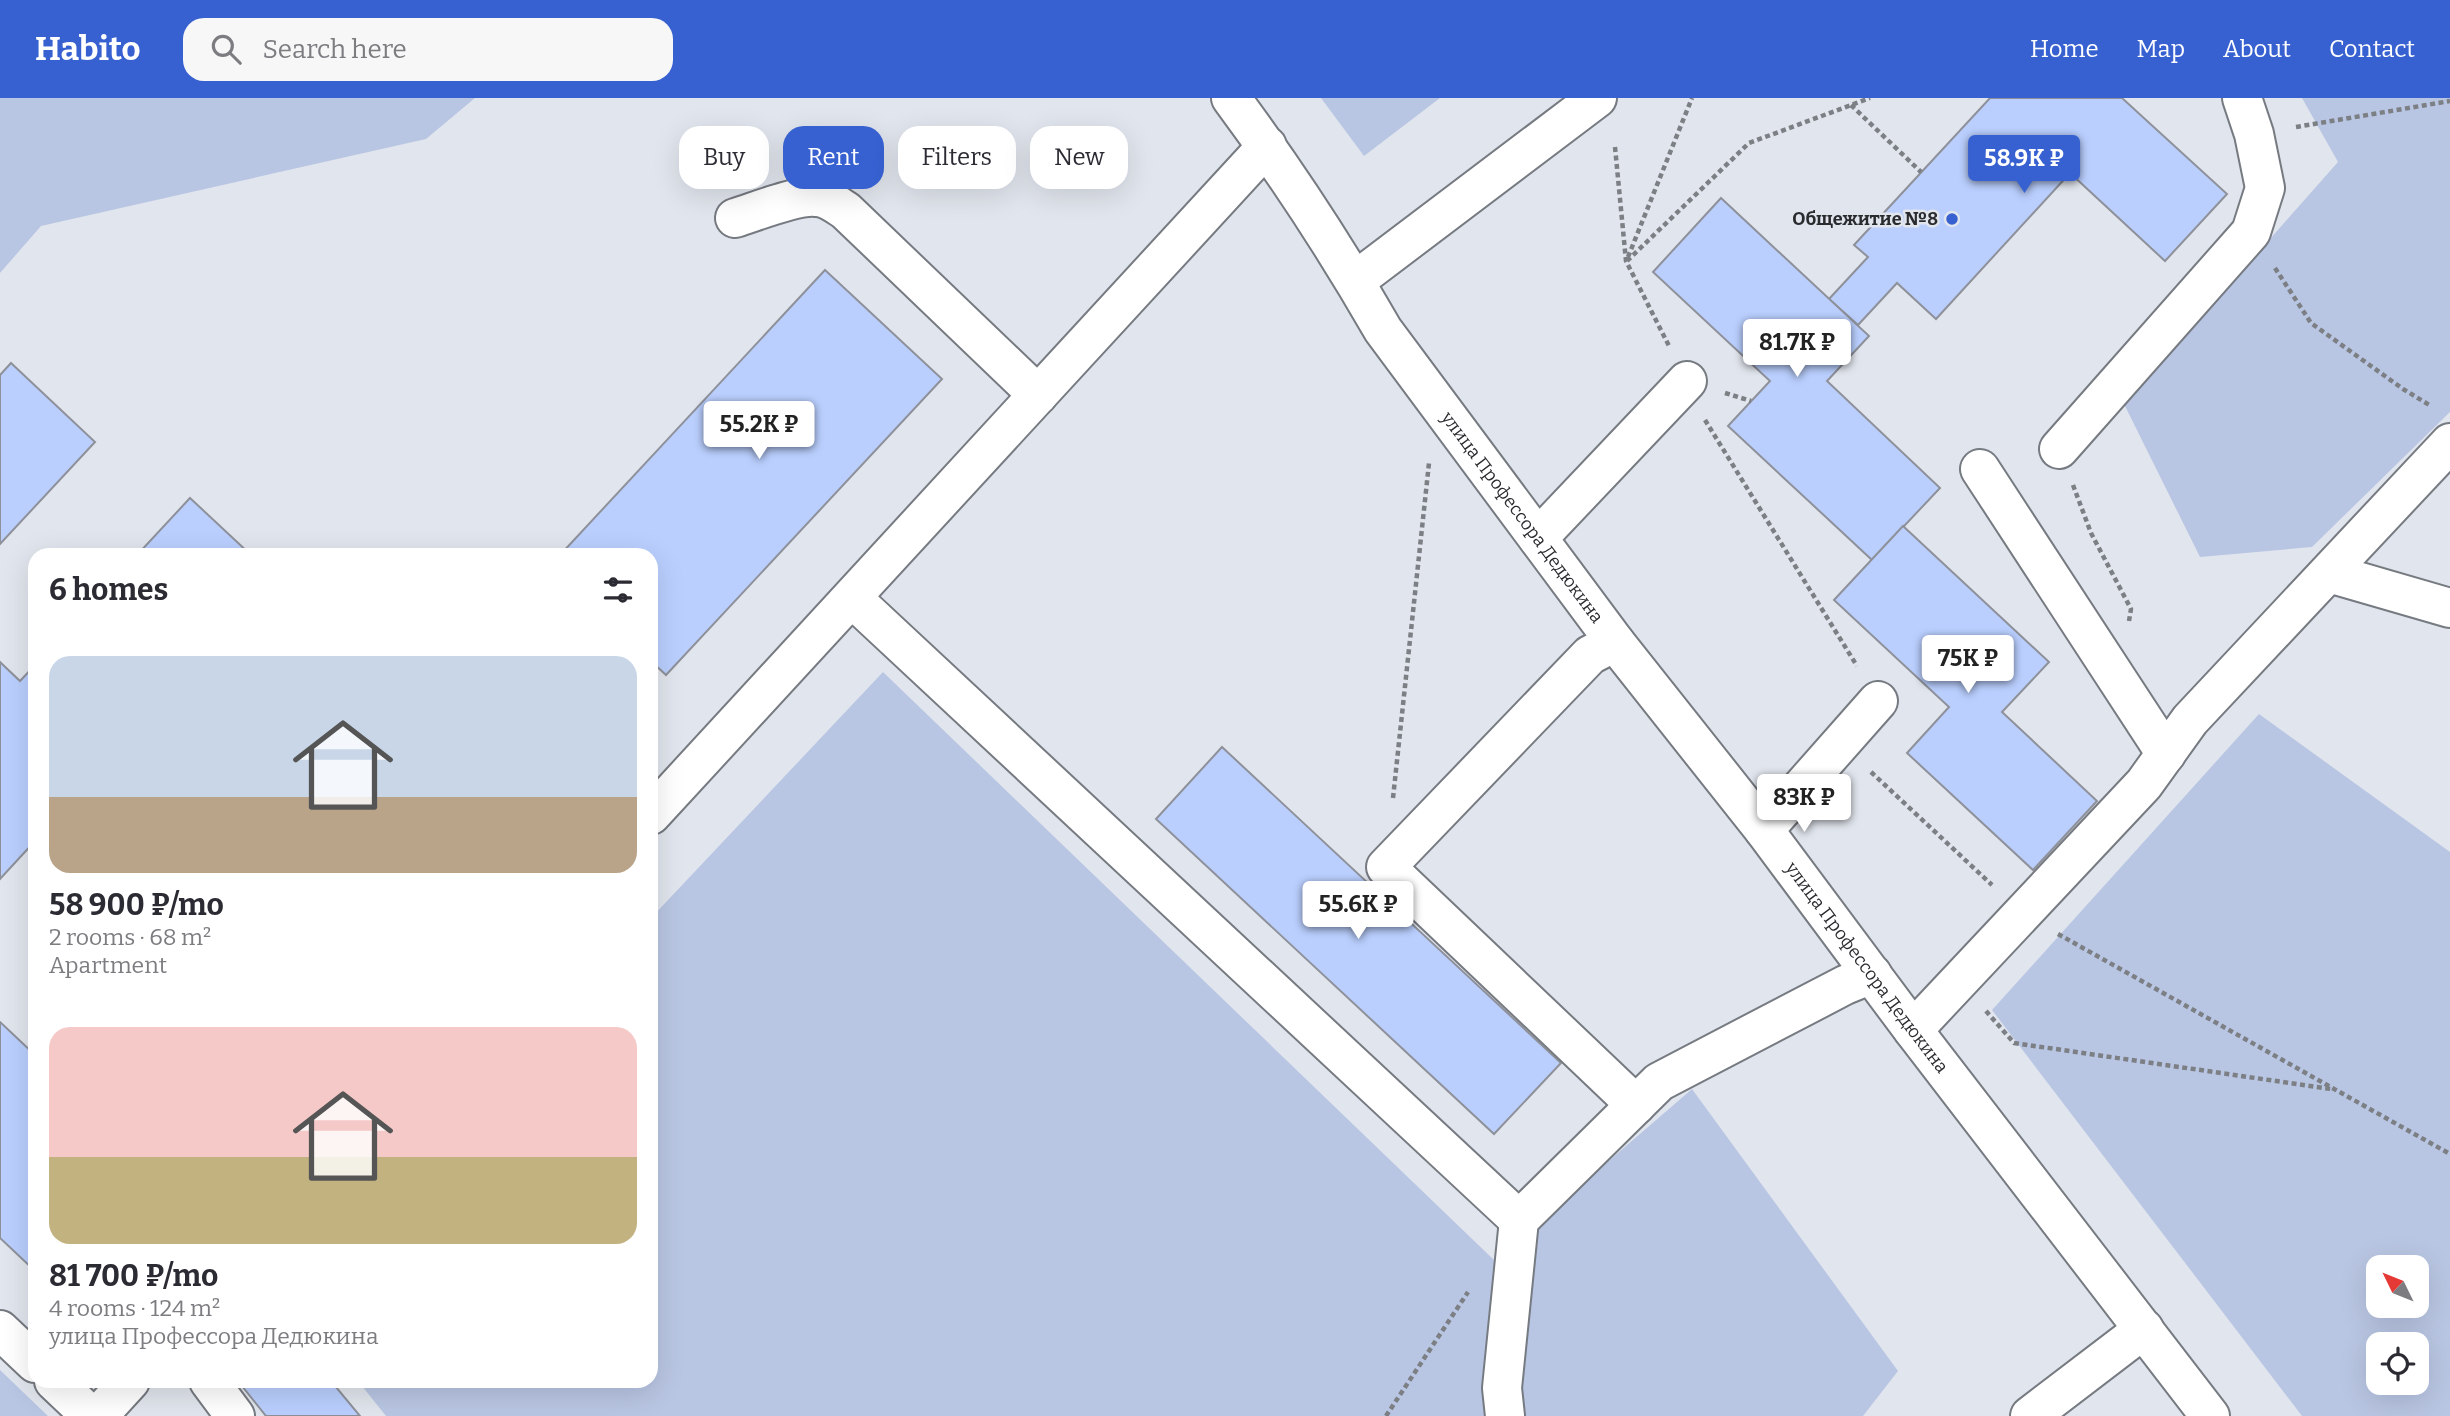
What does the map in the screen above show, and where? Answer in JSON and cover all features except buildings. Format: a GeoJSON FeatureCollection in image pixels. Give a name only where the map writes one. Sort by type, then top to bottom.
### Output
{"type":"FeatureCollection","features":[{"type":"Feature","properties":{"kind":"street","name":"улица Профессора Дедюкина"},"geometry":{"type":"LineString","coordinates":[[1231,98],[1355,281],[1383,330],[1615,642],[1765,830],[1913,1030],[2210,1416]]}},
{"type":"Feature","properties":{"kind":"street"},"geometry":{"type":"LineString","coordinates":[[1355,281],[1597,98]]}},
{"type":"Feature","properties":{"kind":"street"},"geometry":{"type":"LineString","coordinates":[[2059,449],[2251,232],[2265,188],[2254,134],[2242,98]]}},
{"type":"Feature","properties":{"kind":"street"},"geometry":{"type":"LineString","coordinates":[[658,808],[1266,146]]}},
{"type":"Feature","properties":{"kind":"street"},"geometry":{"type":"LineString","coordinates":[[735,218],[799,199],[816,197],[832,201],[846,211],[1038,395]]}},
{"type":"Feature","properties":{"kind":"street"},"geometry":{"type":"LineString","coordinates":[[1538,538],[1687,382]]}},
{"type":"Feature","properties":{"kind":"street"},"geometry":{"type":"LineString","coordinates":[[1913,1030],[2144,784],[2190,720],[2329,573],[2444,427]]}},
{"type":"Feature","properties":{"kind":"street"},"geometry":{"type":"LineString","coordinates":[[1980,469],[2166,754]]}},
{"type":"Feature","properties":{"kind":"street"},"geometry":{"type":"LineString","coordinates":[[2329,573],[2450,608]]}},
{"type":"Feature","properties":{"kind":"street"},"geometry":{"type":"LineString","coordinates":[[852,598],[1519,1220]]}},
{"type":"Feature","properties":{"kind":"street"},"geometry":{"type":"LineString","coordinates":[[1615,642],[1590,655],[1386,867],[1636,1105]]}},
{"type":"Feature","properties":{"kind":"street"},"geometry":{"type":"LineString","coordinates":[[1765,830],[1878,701]]}},
{"type":"Feature","properties":{"kind":"street"},"geometry":{"type":"LineString","coordinates":[[1506,1416],[1502,1388],[1519,1220],[1659,1082],[1845,985],[1872,974]]}},
{"type":"Feature","properties":{"kind":"street"},"geometry":{"type":"LineString","coordinates":[[2030,1416],[2144,1329]]}},
{"type":"Feature","properties":{"kind":"street"},"geometry":{"type":"LineString","coordinates":[[0,1330],[28,1356]]}},
{"type":"Feature","properties":{"kind":"street"},"geometry":{"type":"LineString","coordinates":[[69,1388],[109,1406]]}},
{"type":"Feature","properties":{"kind":"street"},"geometry":{"type":"LineString","coordinates":[[214,1388],[235,1416]]}},
{"type":"Feature","properties":{"kind":"path"},"geometry":{"type":"LineString","coordinates":[[1626,261],[1692,98]]}},
{"type":"Feature","properties":{"kind":"path"},"geometry":{"type":"LineString","coordinates":[[1626,261],[1749,143],[1870,98]]}},
{"type":"Feature","properties":{"kind":"path"},"geometry":{"type":"LineString","coordinates":[[2254,134],[2450,101]]}},
{"type":"Feature","properties":{"kind":"path"},"geometry":{"type":"LineString","coordinates":[[1852,105],[1921,172]]}},
{"type":"Feature","properties":{"kind":"path"},"geometry":{"type":"LineString","coordinates":[[1615,148],[1626,261],[1703,417],[1878,701]]}},
{"type":"Feature","properties":{"kind":"path"},"geometry":{"type":"LineString","coordinates":[[2251,232],[2311,323],[2403,389],[2444,427]]}},
{"type":"Feature","properties":{"kind":"path"},"geometry":{"type":"LineString","coordinates":[[2059,449],[2091,533],[2131,609],[2129,622]]}},
{"type":"Feature","properties":{"kind":"path"},"geometry":{"type":"LineString","coordinates":[[1393,799],[1429,461]]}},
{"type":"Feature","properties":{"kind":"path"},"geometry":{"type":"LineString","coordinates":[[1839,743],[2022,914],[2450,1154]]}},
{"type":"Feature","properties":{"kind":"path"},"geometry":{"type":"LineString","coordinates":[[1959,980],[2014,1043],[2335,1090]]}},
{"type":"Feature","properties":{"kind":"path"},"geometry":{"type":"LineString","coordinates":[[1387,1416],[1474,1284]]}},
{"type":"Feature","properties":{"kind":"shaded area"},"geometry":{"type":"Polygon","coordinates":[[[0,98],[475,98],[426,139],[41,226],[0,273],[0,98]]]}},
{"type":"Feature","properties":{"kind":"shaded area"},"geometry":{"type":"Polygon","coordinates":[[[1321,98],[1440,98],[1364,156],[1321,98]]]}},
{"type":"Feature","properties":{"kind":"shaded area"},"geometry":{"type":"Polygon","coordinates":[[[2302,98],[2450,98],[2450,412],[2312,547],[2200,557],[2124,404],[2338,162],[2302,98]]]}},
{"type":"Feature","properties":{"kind":"shaded area"},"geometry":{"type":"Polygon","coordinates":[[[883,672],[1494,1260],[1692,1089],[1898,1371],[1863,1416],[386,1416],[364,1388],[658,1388],[658,911],[883,672]]]}},
{"type":"Feature","properties":{"kind":"shaded area"},"geometry":{"type":"Polygon","coordinates":[[[2259,714],[2450,852],[2450,1416],[2302,1416],[1992,1010],[2259,714]]]}},
{"type":"Feature","properties":{"kind":"shaded area"},"geometry":{"type":"Polygon","coordinates":[[[0,1370],[48,1416],[0,1416],[0,1370]]]}},
{"type":"Feature","properties":{"kind":"place","name":"Общежитие №8"},"geometry":{"type":"Point","coordinates":[1952,219]}}]}
